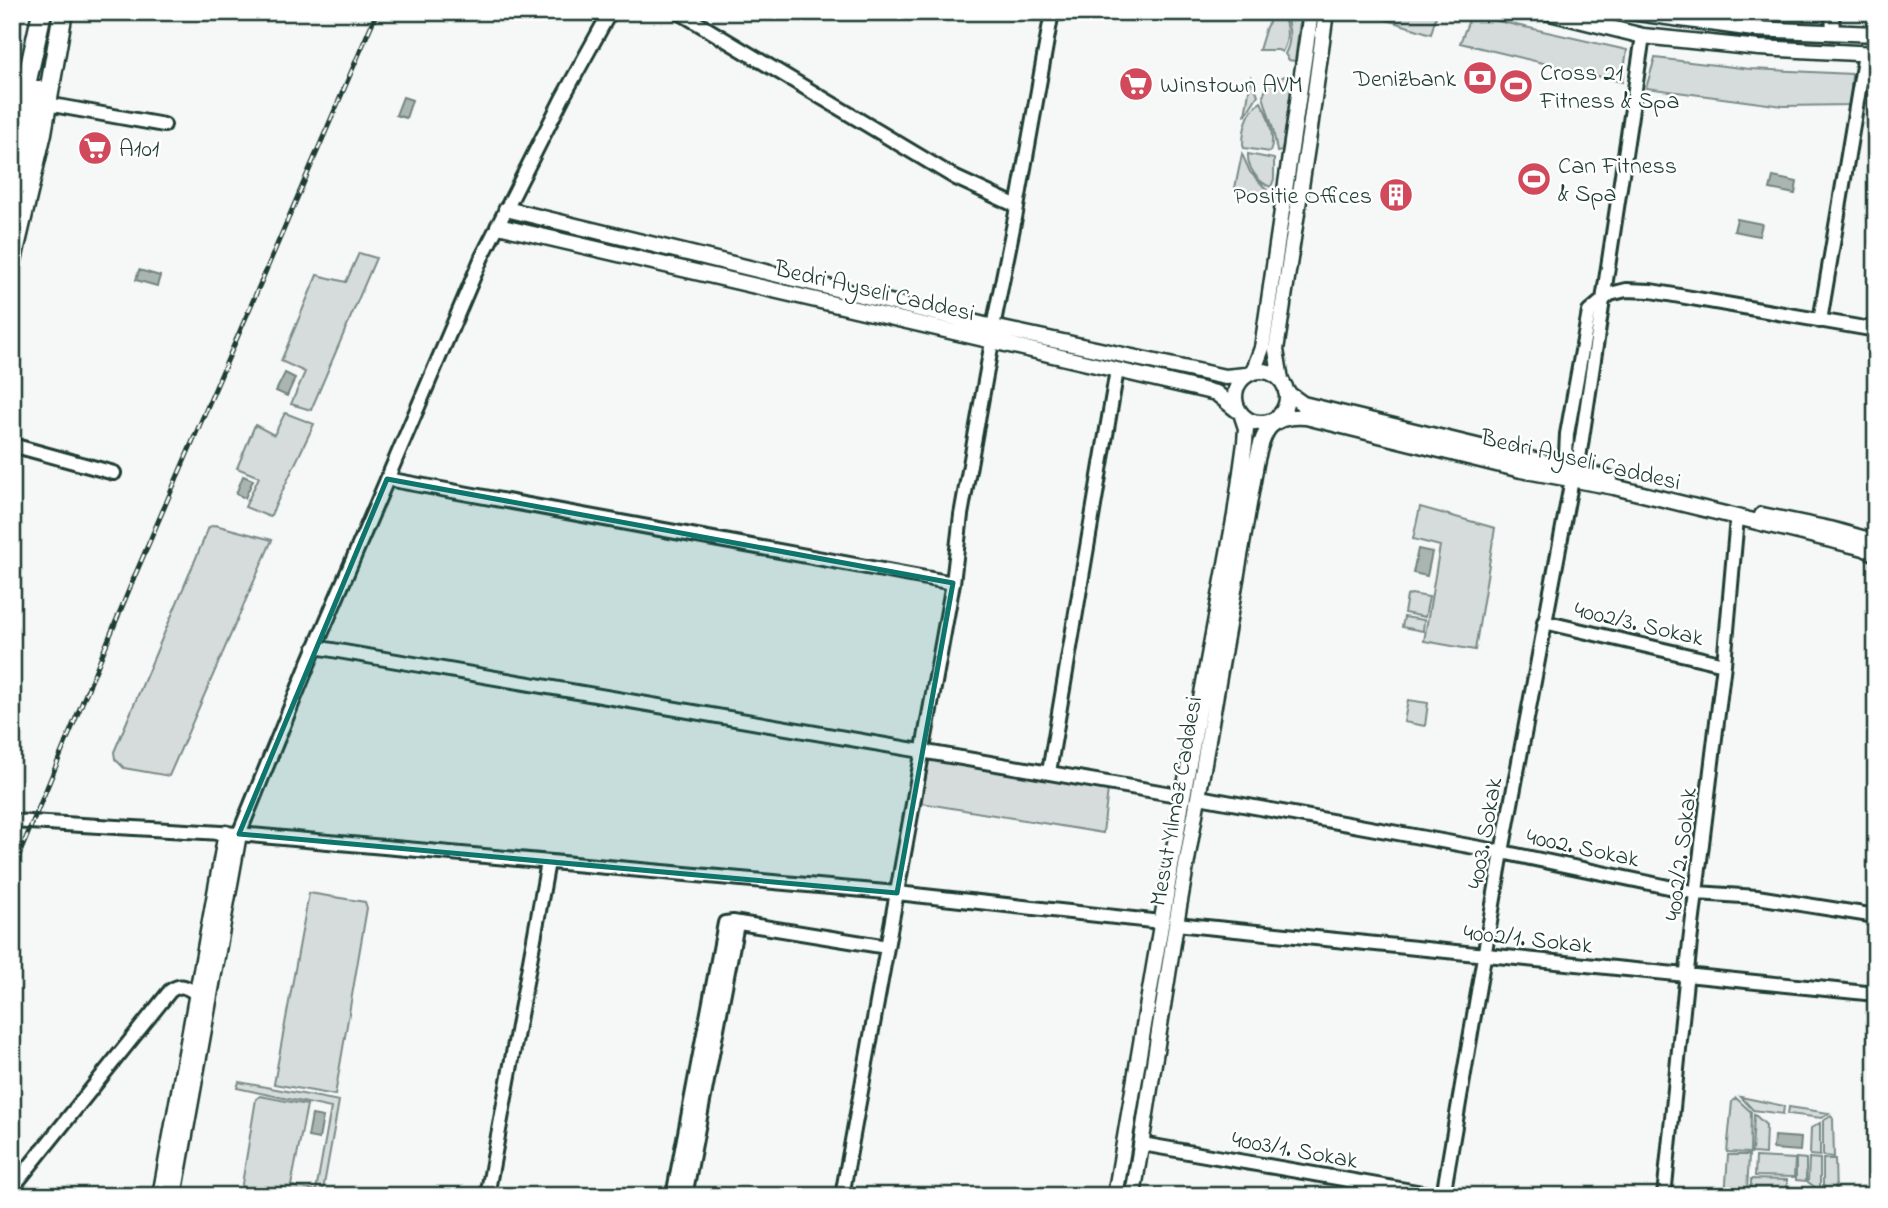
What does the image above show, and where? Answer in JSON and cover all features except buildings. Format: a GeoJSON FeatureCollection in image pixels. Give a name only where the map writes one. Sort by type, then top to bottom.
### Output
{"type":"FeatureCollection","features":[{"type":"Feature","properties":{"kind":"highway"},"geometry":{"type":"LineString","coordinates":[[12,149],[42,12]]}},
{"type":"Feature","properties":{"kind":"highway"},"geometry":{"type":"LineString","coordinates":[[12,206],[56,12]]}},
{"type":"Feature","properties":{"kind":"highway"},"geometry":{"type":"LineString","coordinates":[[12,260],[47,104],[62,12]]}},
{"type":"Feature","properties":{"kind":"main road"},"geometry":{"type":"LineString","coordinates":[[1311,12],[1262,348],[1250,373],[1236,387],[1235,402],[1240,413],[1256,423],[1276,420],[1286,404],[1276,350],[1326,12]]}},
{"type":"Feature","properties":{"kind":"main road"},"geometry":{"type":"LineString","coordinates":[[1546,12],[1643,36],[1759,48],[1870,54]]}},
{"type":"Feature","properties":{"kind":"main road"},"geometry":{"type":"LineString","coordinates":[[1630,12],[1754,29],[1876,34]]}},
{"type":"Feature","properties":{"kind":"main road","name":"Bedri Ayseli Caddesi"},"geometry":{"type":"LineString","coordinates":[[506,209],[992,334],[1117,370],[1216,393],[1240,413]]}},
{"type":"Feature","properties":{"kind":"main road","name":"Bedri Ayseli Caddesi"},"geometry":{"type":"LineString","coordinates":[[498,226],[992,334],[1225,377],[1250,373]]}},
{"type":"Feature","properties":{"kind":"main road"},"geometry":{"type":"LineString","coordinates":[[1250,373],[1269,372],[1284,386]]}},
{"type":"Feature","properties":{"kind":"main road","name":"Bedri Ayseli Caddesi"},"geometry":{"type":"LineString","coordinates":[[1284,386],[1303,404],[1571,475],[1864,548],[1876,554]]}},
{"type":"Feature","properties":{"kind":"main road","name":"Mesut Yılmaz Caddesi"},"geometry":{"type":"LineString","coordinates":[[1133,1196],[1142,1144],[1183,796],[1235,514],[1245,443],[1246,428],[1240,413]]}},
{"type":"Feature","properties":{"kind":"main road","name":"Bedri Ayseli Caddesi"},"geometry":{"type":"LineString","coordinates":[[1276,420],[1290,416],[1306,417],[1521,470],[1571,475],[1830,528],[1876,542]]}},
{"type":"Feature","properties":{"kind":"main road","name":"Mesut Yılmaz Caddesi"},"geometry":{"type":"LineString","coordinates":[[1115,1196],[1169,923],[1199,797],[1261,442],[1276,420]]}},
{"type":"Feature","properties":{"kind":"main road"},"geometry":{"type":"LineString","coordinates":[[160,1196],[197,994],[232,834]]}},
{"type":"Feature","properties":{"kind":"main road"},"geometry":{"type":"LineString","coordinates":[[174,1196],[232,834]]}},
{"type":"Feature","properties":{"kind":"street"},"geometry":{"type":"LineString","coordinates":[[232,834],[482,257],[563,97],[610,12]]}},
{"type":"Feature","properties":{"kind":"street"},"geometry":{"type":"LineString","coordinates":[[679,12],[956,178],[1017,206]]}},
{"type":"Feature","properties":{"kind":"street"},"geometry":{"type":"LineString","coordinates":[[842,1196],[953,583],[961,514],[992,334],[1052,12]]}},
{"type":"Feature","properties":{"kind":"street"},"geometry":{"type":"LineString","coordinates":[[1832,12],[1833,33]]}},
{"type":"Feature","properties":{"kind":"street","name":"4003. Sokak"},"geometry":{"type":"LineString","coordinates":[[1442,1196],[1571,475],[1643,36]]}},
{"type":"Feature","properties":{"kind":"street"},"geometry":{"type":"LineString","coordinates":[[1821,321],[1870,54]]}},
{"type":"Feature","properties":{"kind":"street"},"geometry":{"type":"LineString","coordinates":[[47,104],[164,125]]}},
{"type":"Feature","properties":{"kind":"street"},"geometry":{"type":"LineString","coordinates":[[1601,301],[1610,294],[1626,290],[1651,291],[1876,330]]}},
{"type":"Feature","properties":{"kind":"street"},"geometry":{"type":"LineString","coordinates":[[1049,772],[1117,370]]}},
{"type":"Feature","properties":{"kind":"street"},"geometry":{"type":"LineString","coordinates":[[12,445],[114,472]]}},
{"type":"Feature","properties":{"kind":"street"},"geometry":{"type":"LineString","coordinates":[[387,479],[953,583]]}},
{"type":"Feature","properties":{"kind":"street","name":"4002/2. Sokak"},"geometry":{"type":"LineString","coordinates":[[1664,1196],[1724,664],[1737,517]]}},
{"type":"Feature","properties":{"kind":"street","name":"4002/3. Sokak"},"geometry":{"type":"LineString","coordinates":[[1545,622],[1724,664]]}},
{"type":"Feature","properties":{"kind":"street"},"geometry":{"type":"LineString","coordinates":[[315,647],[1183,796]]}},
{"type":"Feature","properties":{"kind":"street","name":"4002. Sokak"},"geometry":{"type":"LineString","coordinates":[[1199,797],[1502,852],[1697,893],[1757,897],[1876,916]]}},
{"type":"Feature","properties":{"kind":"street","name":"4002/1. Sokak"},"geometry":{"type":"LineString","coordinates":[[12,821],[232,834],[897,893],[1876,994]]}},
{"type":"Feature","properties":{"kind":"street"},"geometry":{"type":"LineString","coordinates":[[487,1196],[548,862]]}},
{"type":"Feature","properties":{"kind":"street"},"geometry":{"type":"LineString","coordinates":[[673,1196],[725,923],[733,922],[887,947]]}},
{"type":"Feature","properties":{"kind":"street"},"geometry":{"type":"LineString","coordinates":[[685,1196],[736,929],[733,922]]}},
{"type":"Feature","properties":{"kind":"street"},"geometry":{"type":"LineString","coordinates":[[12,1188],[170,991],[184,985],[197,994]]}},
{"type":"Feature","properties":{"kind":"street","name":"4003/1. Sokak"},"geometry":{"type":"LineString","coordinates":[[1142,1144],[1442,1196]]}},
{"type":"Feature","properties":{"kind":"highlighted area"},"geometry":{"type":"Polygon","coordinates":[[[387,479],[953,583],[897,893],[239,834],[387,479]]]}},
{"type":"Feature","properties":{"kind":"shaded area"},"geometry":{"type":"Polygon","coordinates":[[[1276,12],[1281,12],[1287,32],[1282,52],[1259,50],[1266,27],[1276,12]]]}},
{"type":"Feature","properties":{"kind":"shaded area"},"geometry":{"type":"Polygon","coordinates":[[[1284,12],[1301,12],[1295,61],[1289,60],[1285,54],[1289,33],[1284,12]]]}},
{"type":"Feature","properties":{"kind":"shaded area"},"geometry":{"type":"Polygon","coordinates":[[[1362,12],[1437,12],[1431,34],[1362,12]]]}},
{"type":"Feature","properties":{"kind":"shaded area"},"geometry":{"type":"Polygon","coordinates":[[[1471,15],[1627,50],[1622,82],[1460,43],[1471,15]]]}},
{"type":"Feature","properties":{"kind":"shaded area"},"geometry":{"type":"Polygon","coordinates":[[[1655,58],[1750,69],[1852,74],[1850,105],[1783,106],[1646,88],[1655,58]]]}},
{"type":"Feature","properties":{"kind":"shaded area"},"geometry":{"type":"Polygon","coordinates":[[[1871,74],[1876,74],[1876,108],[1867,108],[1871,74]]]}},
{"type":"Feature","properties":{"kind":"shaded area"},"geometry":{"type":"Polygon","coordinates":[[[1293,75],[1282,151],[1277,152],[1263,96],[1269,82],[1293,75]]]}},
{"type":"Feature","properties":{"kind":"shaded area"},"geometry":{"type":"Polygon","coordinates":[[[1251,78],[1258,95],[1245,116],[1251,78]]]}},
{"type":"Feature","properties":{"kind":"shaded area"},"geometry":{"type":"Polygon","coordinates":[[[403,97],[412,100],[406,118],[396,115],[403,97]]]}},
{"type":"Feature","properties":{"kind":"shaded area"},"geometry":{"type":"Polygon","coordinates":[[[1261,102],[1272,133],[1270,152],[1244,148],[1243,145],[1247,121],[1252,110],[1261,102]]]}},
{"type":"Feature","properties":{"kind":"shaded area"},"geometry":{"type":"Polygon","coordinates":[[[1242,154],[1250,172],[1267,193],[1235,188],[1242,154]]]}},
{"type":"Feature","properties":{"kind":"shaded area"},"geometry":{"type":"Polygon","coordinates":[[[1248,154],[1274,159],[1274,179],[1271,187],[1254,174],[1248,154]]]}},
{"type":"Feature","properties":{"kind":"shaded area"},"geometry":{"type":"Polygon","coordinates":[[[1773,177],[1797,182],[1795,194],[1770,189],[1773,177]]]}},
{"type":"Feature","properties":{"kind":"shaded area"},"geometry":{"type":"Polygon","coordinates":[[[1737,219],[1762,224],[1759,236],[1734,231],[1737,219]]]}},
{"type":"Feature","properties":{"kind":"shaded area"},"geometry":{"type":"Polygon","coordinates":[[[359,253],[376,258],[311,410],[291,404],[305,372],[281,361],[317,275],[346,282],[359,253]]]}},
{"type":"Feature","properties":{"kind":"shaded area"},"geometry":{"type":"Polygon","coordinates":[[[139,270],[160,276],[157,286],[136,280],[139,270]]]}},
{"type":"Feature","properties":{"kind":"shaded area"},"geometry":{"type":"Polygon","coordinates":[[[285,373],[295,378],[287,396],[276,391],[285,373]]]}},
{"type":"Feature","properties":{"kind":"shaded area"},"geometry":{"type":"Polygon","coordinates":[[[285,413],[314,424],[270,517],[245,507],[259,477],[237,468],[255,425],[274,435],[285,413]]]}},
{"type":"Feature","properties":{"kind":"shaded area"},"geometry":{"type":"Polygon","coordinates":[[[243,476],[253,480],[245,498],[236,494],[243,476]]]}},
{"type":"Feature","properties":{"kind":"shaded area"},"geometry":{"type":"Polygon","coordinates":[[[1420,507],[1495,528],[1475,650],[1424,641],[1440,546],[1413,539],[1420,507]]]}},
{"type":"Feature","properties":{"kind":"shaded area"},"geometry":{"type":"Polygon","coordinates":[[[215,525],[272,540],[169,776],[124,768],[115,759],[114,752],[209,527],[215,525]]]}},
{"type":"Feature","properties":{"kind":"shaded area"},"geometry":{"type":"Polygon","coordinates":[[[1418,549],[1432,552],[1427,576],[1413,573],[1418,549]]]}},
{"type":"Feature","properties":{"kind":"shaded area"},"geometry":{"type":"Polygon","coordinates":[[[1411,594],[1429,597],[1425,617],[1404,613],[1407,596],[1411,594]]]}},
{"type":"Feature","properties":{"kind":"shaded area"},"geometry":{"type":"Polygon","coordinates":[[[1404,617],[1424,620],[1423,631],[1402,627],[1404,617]]]}},
{"type":"Feature","properties":{"kind":"shaded area"},"geometry":{"type":"Polygon","coordinates":[[[1408,700],[1428,703],[1425,726],[1404,722],[1408,700]]]}},
{"type":"Feature","properties":{"kind":"shaded area"},"geometry":{"type":"Polygon","coordinates":[[[933,759],[1108,789],[1103,833],[921,803],[929,761],[933,759]]]}},
{"type":"Feature","properties":{"kind":"shaded area"},"geometry":{"type":"Polygon","coordinates":[[[309,893],[365,902],[367,908],[335,1095],[274,1084],[309,893]]]}},
{"type":"Feature","properties":{"kind":"shaded area"},"geometry":{"type":"Polygon","coordinates":[[[239,1082],[339,1101],[322,1196],[315,1196],[331,1108],[237,1088],[239,1082]]]}},
{"type":"Feature","properties":{"kind":"shaded area"},"geometry":{"type":"Polygon","coordinates":[[[260,1096],[307,1105],[291,1186],[313,1190],[312,1196],[240,1196],[256,1099],[260,1096]]]}},
{"type":"Feature","properties":{"kind":"shaded area"},"geometry":{"type":"Polygon","coordinates":[[[1741,1097],[1784,1106],[1783,1114],[1753,1110],[1741,1097]]]}},
{"type":"Feature","properties":{"kind":"shaded area"},"geometry":{"type":"Polygon","coordinates":[[[1736,1098],[1751,1112],[1750,1153],[1727,1152],[1732,1102],[1736,1098]]]}},
{"type":"Feature","properties":{"kind":"shaded area"},"geometry":{"type":"Polygon","coordinates":[[[1789,1107],[1829,1113],[1822,1118],[1788,1114],[1789,1107]]]}},
{"type":"Feature","properties":{"kind":"shaded area"},"geometry":{"type":"Polygon","coordinates":[[[1754,1114],[1766,1125],[1765,1154],[1752,1153],[1754,1114]]]}},
{"type":"Feature","properties":{"kind":"shaded area"},"geometry":{"type":"Polygon","coordinates":[[[312,1115],[323,1117],[319,1139],[308,1137],[312,1115]]]}},
{"type":"Feature","properties":{"kind":"shaded area"},"geometry":{"type":"Polygon","coordinates":[[[1831,1116],[1834,1157],[1823,1156],[1823,1121],[1831,1116]]]}},
{"type":"Feature","properties":{"kind":"shaded area"},"geometry":{"type":"Polygon","coordinates":[[[1820,1123],[1820,1156],[1810,1155],[1811,1128],[1820,1123]]]}},
{"type":"Feature","properties":{"kind":"shaded area"},"geometry":{"type":"Polygon","coordinates":[[[1774,1136],[1801,1138],[1800,1151],[1773,1149],[1774,1136]]]}},
{"type":"Feature","properties":{"kind":"shaded area"},"geometry":{"type":"Polygon","coordinates":[[[1728,1155],[1749,1155],[1747,1192],[1740,1196],[1725,1196],[1728,1155]]]}},
{"type":"Feature","properties":{"kind":"shaded area"},"geometry":{"type":"Polygon","coordinates":[[[1756,1157],[1795,1159],[1794,1177],[1755,1176],[1756,1157]]]}},
{"type":"Feature","properties":{"kind":"shaded area"},"geometry":{"type":"Polygon","coordinates":[[[1796,1158],[1806,1159],[1806,1181],[1796,1180],[1796,1158]]]}},
{"type":"Feature","properties":{"kind":"shaded area"},"geometry":{"type":"Polygon","coordinates":[[[1809,1158],[1820,1159],[1820,1191],[1808,1182],[1809,1158]]]}},
{"type":"Feature","properties":{"kind":"shaded area"},"geometry":{"type":"Polygon","coordinates":[[[1823,1159],[1835,1159],[1836,1196],[1823,1193],[1823,1159]]]}},
{"type":"Feature","properties":{"kind":"shaded area"},"geometry":{"type":"Polygon","coordinates":[[[1751,1179],[1787,1180],[1787,1191],[1751,1190],[1751,1179]]]}},
{"type":"Feature","properties":{"kind":"railway"},"geometry":{"type":"LineString","coordinates":[[12,872],[136,573],[377,12]]}},
{"type":"Feature","properties":{"kind":"place","name":"Denizbank"},"geometry":{"type":"Point","coordinates":[1480,78]}},
{"type":"Feature","properties":{"kind":"place","name":"Winstown AVM"},"geometry":{"type":"Point","coordinates":[1136,84]}},
{"type":"Feature","properties":{"kind":"place","name":"Cross 21 Fitness & Spa"},"geometry":{"type":"Point","coordinates":[1516,86]}},
{"type":"Feature","properties":{"kind":"place","name":"A101"},"geometry":{"type":"Point","coordinates":[95,148]}},
{"type":"Feature","properties":{"kind":"place","name":"Can Fitness & Spa"},"geometry":{"type":"Point","coordinates":[1534,179]}},
{"type":"Feature","properties":{"kind":"place","name":"Positie Offices"},"geometry":{"type":"Point","coordinates":[1396,195]}}]}
